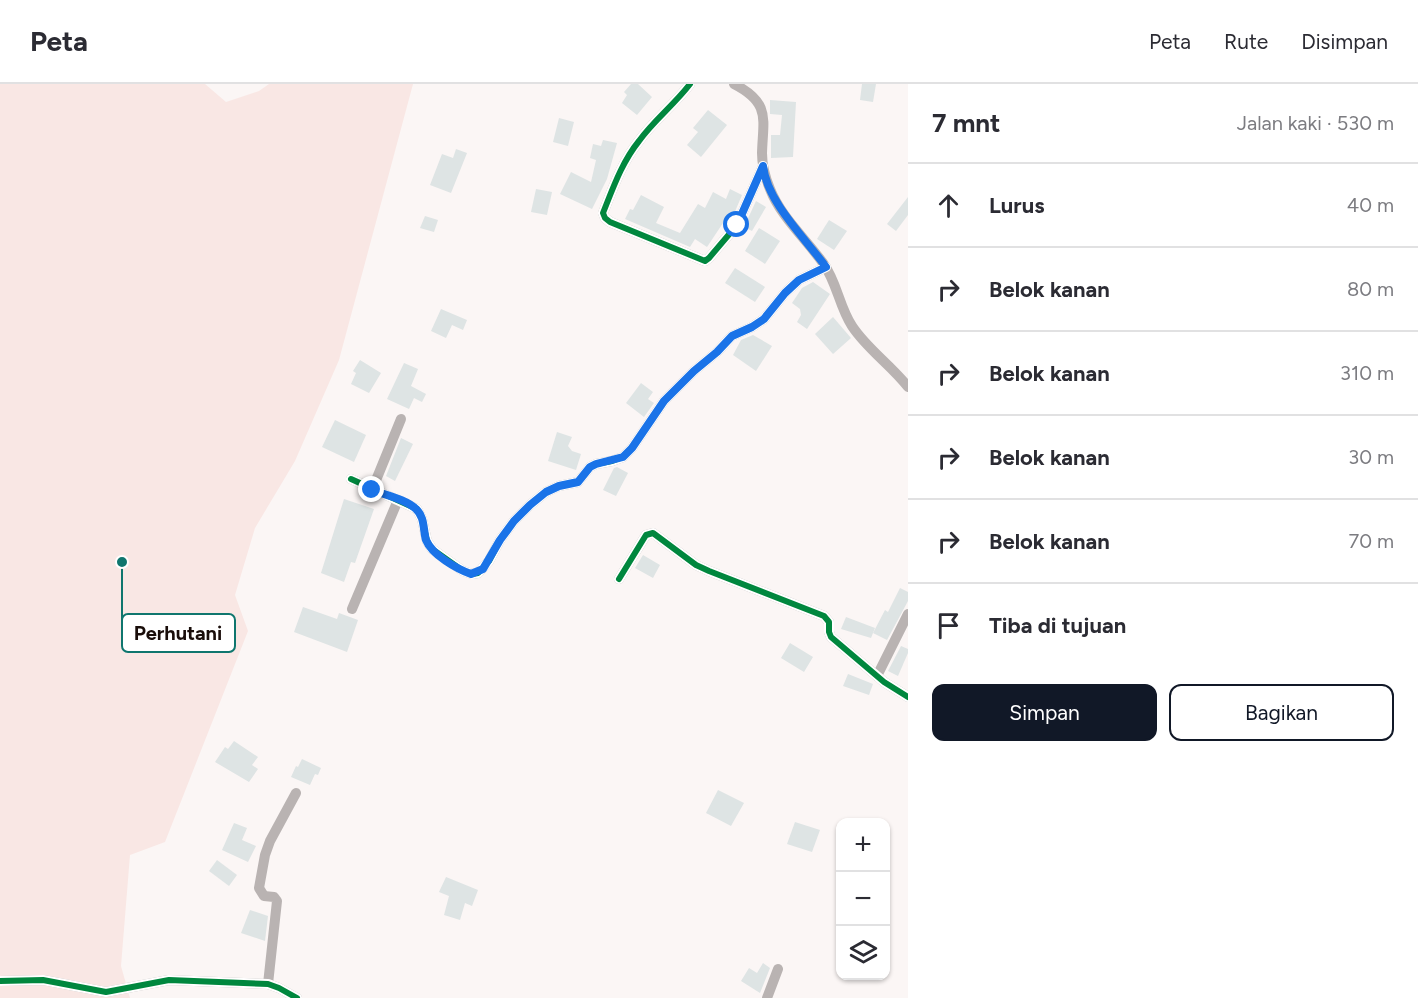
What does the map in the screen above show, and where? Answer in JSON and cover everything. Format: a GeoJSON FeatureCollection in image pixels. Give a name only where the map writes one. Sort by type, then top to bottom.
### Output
{"type":"FeatureCollection","features":[{"type":"Feature","properties":{"kind":"street"},"geometry":{"type":"LineString","coordinates":[[690,84],[655,121],[631,152],[603,213],[605,218],[705,261],[737,225],[763,166]]}},
{"type":"Feature","properties":{"kind":"street"},"geometry":{"type":"LineString","coordinates":[[735,84],[757,100],[765,117],[763,166],[767,183],[779,208],[826,267],[852,326],[897,372],[908,387]]}},
{"type":"Feature","properties":{"kind":"street"},"geometry":{"type":"LineString","coordinates":[[351,479],[417,509],[427,541],[432,549],[463,571],[471,574],[478,573],[489,561],[500,540],[514,521],[530,505],[546,492],[559,486],[578,482],[590,467],[623,457],[632,448],[664,401],[694,371],[732,336],[764,319],[799,280],[826,267]]}},
{"type":"Feature","properties":{"kind":"street"},"geometry":{"type":"LineString","coordinates":[[372,490],[401,419]]}},
{"type":"Feature","properties":{"kind":"street"},"geometry":{"type":"LineString","coordinates":[[352,609],[398,500]]}},
{"type":"Feature","properties":{"kind":"street"},"geometry":{"type":"LineString","coordinates":[[619,579],[643,540],[651,532],[696,565],[824,616],[829,622],[831,637],[877,676],[908,697]]}},
{"type":"Feature","properties":{"kind":"street"},"geometry":{"type":"LineString","coordinates":[[877,676],[908,614]]}},
{"type":"Feature","properties":{"kind":"street"},"geometry":{"type":"LineString","coordinates":[[268,984],[277,901],[274,897],[264,896],[260,892],[260,883],[270,841],[296,793]]}},
{"type":"Feature","properties":{"kind":"street"},"geometry":{"type":"LineString","coordinates":[[767,998],[778,969]]}},
{"type":"Feature","properties":{"kind":"street"},"geometry":{"type":"LineString","coordinates":[[0,981],[43,980],[106,992],[169,980],[268,984],[297,998]]}},
{"type":"Feature","properties":{"kind":"shaded area"},"geometry":{"type":"Polygon","coordinates":[[[0,84],[205,84],[226,102],[259,91],[269,84],[413,84],[339,360],[295,461],[255,528],[235,595],[248,631],[165,842],[130,855],[121,966],[130,998],[0,998],[0,84]]]}},
{"type":"Feature","properties":{"kind":"building"},"geometry":{"type":"Polygon","coordinates":[[[631,84],[638,84],[652,97],[637,115],[622,103],[627,95],[624,92],[631,84]]]}},
{"type":"Feature","properties":{"kind":"building"},"geometry":{"type":"Polygon","coordinates":[[[862,84],[876,84],[873,102],[860,100],[862,84]]]}},
{"type":"Feature","properties":{"kind":"building"},"geometry":{"type":"Polygon","coordinates":[[[770,100],[796,102],[793,157],[771,158],[771,135],[780,135],[782,115],[770,114],[770,100]]]}},
{"type":"Feature","properties":{"kind":"building"},"geometry":{"type":"Polygon","coordinates":[[[708,110],[727,125],[701,157],[687,145],[698,132],[693,128],[708,110]]]}},
{"type":"Feature","properties":{"kind":"building"},"geometry":{"type":"Polygon","coordinates":[[[559,118],[574,122],[568,146],[553,142],[559,118]]]}},
{"type":"Feature","properties":{"kind":"building"},"geometry":{"type":"Polygon","coordinates":[[[603,140],[617,143],[607,179],[592,209],[560,194],[571,172],[591,182],[596,160],[590,158],[593,144],[601,146],[603,140]]]}},
{"type":"Feature","properties":{"kind":"building"},"geometry":{"type":"Polygon","coordinates":[[[456,149],[467,153],[451,193],[430,185],[442,154],[453,158],[456,149]]]}},
{"type":"Feature","properties":{"kind":"building"},"geometry":{"type":"Polygon","coordinates":[[[536,189],[552,192],[547,215],[531,212],[536,189]]]}},
{"type":"Feature","properties":{"kind":"building"},"geometry":{"type":"Polygon","coordinates":[[[730,189],[742,195],[731,221],[729,223],[725,220],[707,247],[695,239],[690,247],[625,219],[641,195],[664,207],[656,223],[680,233],[698,204],[705,208],[713,192],[726,199],[730,189]]]}},
{"type":"Feature","properties":{"kind":"building"},"geometry":{"type":"Polygon","coordinates":[[[908,197],[908,215],[896,231],[887,224],[908,197]]]}},
{"type":"Feature","properties":{"kind":"building"},"geometry":{"type":"Polygon","coordinates":[[[756,201],[766,207],[752,231],[744,227],[756,201]]]}},
{"type":"Feature","properties":{"kind":"building"},"geometry":{"type":"Polygon","coordinates":[[[425,216],[438,220],[434,232],[420,228],[425,216]]]}},
{"type":"Feature","properties":{"kind":"building"},"geometry":{"type":"Polygon","coordinates":[[[829,220],[847,231],[834,250],[817,239],[829,220]]]}},
{"type":"Feature","properties":{"kind":"building"},"geometry":{"type":"Polygon","coordinates":[[[759,228],[780,241],[765,264],[745,251],[759,228]]]}},
{"type":"Feature","properties":{"kind":"building"},"geometry":{"type":"Polygon","coordinates":[[[735,268],[765,287],[755,302],[725,283],[735,268]]]}},
{"type":"Feature","properties":{"kind":"building"},"geometry":{"type":"Polygon","coordinates":[[[813,282],[830,294],[807,329],[797,322],[801,315],[800,309],[792,303],[802,288],[813,282]]]}},
{"type":"Feature","properties":{"kind":"building"},"geometry":{"type":"Polygon","coordinates":[[[441,309],[467,320],[463,330],[452,325],[446,338],[431,331],[441,309]]]}},
{"type":"Feature","properties":{"kind":"building"},"geometry":{"type":"Polygon","coordinates":[[[833,317],[851,338],[833,354],[815,334],[833,317]]]}},
{"type":"Feature","properties":{"kind":"building"},"geometry":{"type":"Polygon","coordinates":[[[753,335],[772,346],[756,371],[733,355],[741,340],[753,335]]]}},
{"type":"Feature","properties":{"kind":"building"},"geometry":{"type":"Polygon","coordinates":[[[360,360],[381,373],[369,393],[351,384],[356,373],[353,371],[360,360]]]}},
{"type":"Feature","properties":{"kind":"building"},"geometry":{"type":"Polygon","coordinates":[[[404,363],[418,369],[411,386],[426,394],[422,402],[414,398],[409,409],[387,399],[404,363]]]}},
{"type":"Feature","properties":{"kind":"building"},"geometry":{"type":"Polygon","coordinates":[[[641,383],[653,392],[648,399],[654,403],[644,417],[626,403],[641,383]]]}},
{"type":"Feature","properties":{"kind":"building"},"geometry":{"type":"Polygon","coordinates":[[[335,420],[366,435],[354,462],[322,447],[335,420]]]}},
{"type":"Feature","properties":{"kind":"building"},"geometry":{"type":"Polygon","coordinates":[[[557,432],[572,437],[568,446],[572,451],[581,454],[576,470],[548,461],[557,432]]]}},
{"type":"Feature","properties":{"kind":"building"},"geometry":{"type":"Polygon","coordinates":[[[401,438],[413,444],[395,481],[386,476],[401,438]]]}},
{"type":"Feature","properties":{"kind":"building"},"geometry":{"type":"Polygon","coordinates":[[[617,467],[628,473],[616,496],[603,490],[614,468],[617,467]]]}},
{"type":"Feature","properties":{"kind":"building"},"geometry":{"type":"Polygon","coordinates":[[[344,499],[374,509],[355,563],[351,562],[344,582],[321,573],[344,499]]]}},
{"type":"Feature","properties":{"kind":"building"},"geometry":{"type":"Polygon","coordinates":[[[643,555],[660,565],[653,578],[635,568],[643,555]]]}},
{"type":"Feature","properties":{"kind":"building"},"geometry":{"type":"Polygon","coordinates":[[[900,588],[908,592],[908,601],[887,640],[873,633],[885,610],[888,612],[900,588]]]}},
{"type":"Feature","properties":{"kind":"building"},"geometry":{"type":"Polygon","coordinates":[[[303,607],[337,619],[339,613],[358,620],[347,652],[294,632],[303,607]]]}},
{"type":"Feature","properties":{"kind":"building"},"geometry":{"type":"Polygon","coordinates":[[[846,617],[875,628],[871,638],[841,629],[846,617]]]}},
{"type":"Feature","properties":{"kind":"building"},"geometry":{"type":"Polygon","coordinates":[[[790,643],[813,657],[804,672],[781,658],[790,643]]]}},
{"type":"Feature","properties":{"kind":"building"},"geometry":{"type":"Polygon","coordinates":[[[901,646],[908,649],[908,653],[898,676],[888,671],[901,646]]]}},
{"type":"Feature","properties":{"kind":"building"},"geometry":{"type":"Polygon","coordinates":[[[848,674],[873,684],[869,695],[843,686],[848,674]]]}},
{"type":"Feature","properties":{"kind":"building"},"geometry":{"type":"Polygon","coordinates":[[[234,741],[258,757],[252,765],[258,769],[249,782],[215,762],[225,747],[228,749],[234,741]]]}},
{"type":"Feature","properties":{"kind":"building"},"geometry":{"type":"Polygon","coordinates":[[[302,759],[321,768],[310,785],[291,777],[302,759]]]}},
{"type":"Feature","properties":{"kind":"building"},"geometry":{"type":"Polygon","coordinates":[[[718,790],[744,803],[731,826],[706,813],[718,790]]]}},
{"type":"Feature","properties":{"kind":"building"},"geometry":{"type":"Polygon","coordinates":[[[795,822],[820,830],[812,852],[787,844],[795,822]]]}},
{"type":"Feature","properties":{"kind":"building"},"geometry":{"type":"Polygon","coordinates":[[[234,823],[247,828],[242,840],[256,846],[248,862],[222,850],[234,823]]]}},
{"type":"Feature","properties":{"kind":"building"},"geometry":{"type":"Polygon","coordinates":[[[217,860],[237,875],[229,886],[209,871],[217,860]]]}},
{"type":"Feature","properties":{"kind":"building"},"geometry":{"type":"Polygon","coordinates":[[[446,877],[478,890],[472,906],[465,903],[460,920],[444,915],[449,896],[439,892],[446,877]]]}},
{"type":"Feature","properties":{"kind":"building"},"geometry":{"type":"Polygon","coordinates":[[[250,910],[268,916],[265,941],[241,933],[250,910]]]}},
{"type":"Feature","properties":{"kind":"building"},"geometry":{"type":"Polygon","coordinates":[[[763,963],[770,968],[760,993],[741,981],[749,968],[757,973],[763,963]]]}},
{"type":"Feature","properties":{"kind":"cycle path"},"geometry":{"type":"LineString","coordinates":[[690,84],[633,149],[610,194],[603,213],[605,218],[705,261],[737,225],[763,166]]}},
{"type":"Feature","properties":{"kind":"cycle path"},"geometry":{"type":"LineString","coordinates":[[351,479],[417,509],[427,541],[432,549],[463,571],[478,573],[489,561],[500,540],[514,521],[530,505],[546,492],[559,486],[578,482],[590,467],[623,457],[632,448],[664,401],[694,371],[732,336],[764,319],[799,280],[826,267]]}},
{"type":"Feature","properties":{"kind":"cycle path"},"geometry":{"type":"LineString","coordinates":[[619,579],[646,535],[653,533],[696,565],[824,616],[829,622],[831,637],[884,682],[908,697]]}},
{"type":"Feature","properties":{"kind":"cycle path"},"geometry":{"type":"LineString","coordinates":[[0,981],[43,980],[106,992],[169,980],[268,984],[297,998]]}},
{"type":"Feature","properties":{"kind":"place","name":"Perhutani"},"geometry":{"type":"Point","coordinates":[122,562]}},
{"type":"Feature","properties":{"kind":"route"},"geometry":{"type":"LineString","coordinates":[[372,490],[417,509],[427,541],[432,549],[463,571],[471,574],[478,573],[489,561],[500,540],[514,521],[530,505],[546,492],[559,486],[578,482],[590,467],[623,457],[632,448],[664,401],[694,371],[732,336],[764,319],[799,280],[826,267],[779,208],[771,193],[763,166],[737,225]]}}]}
